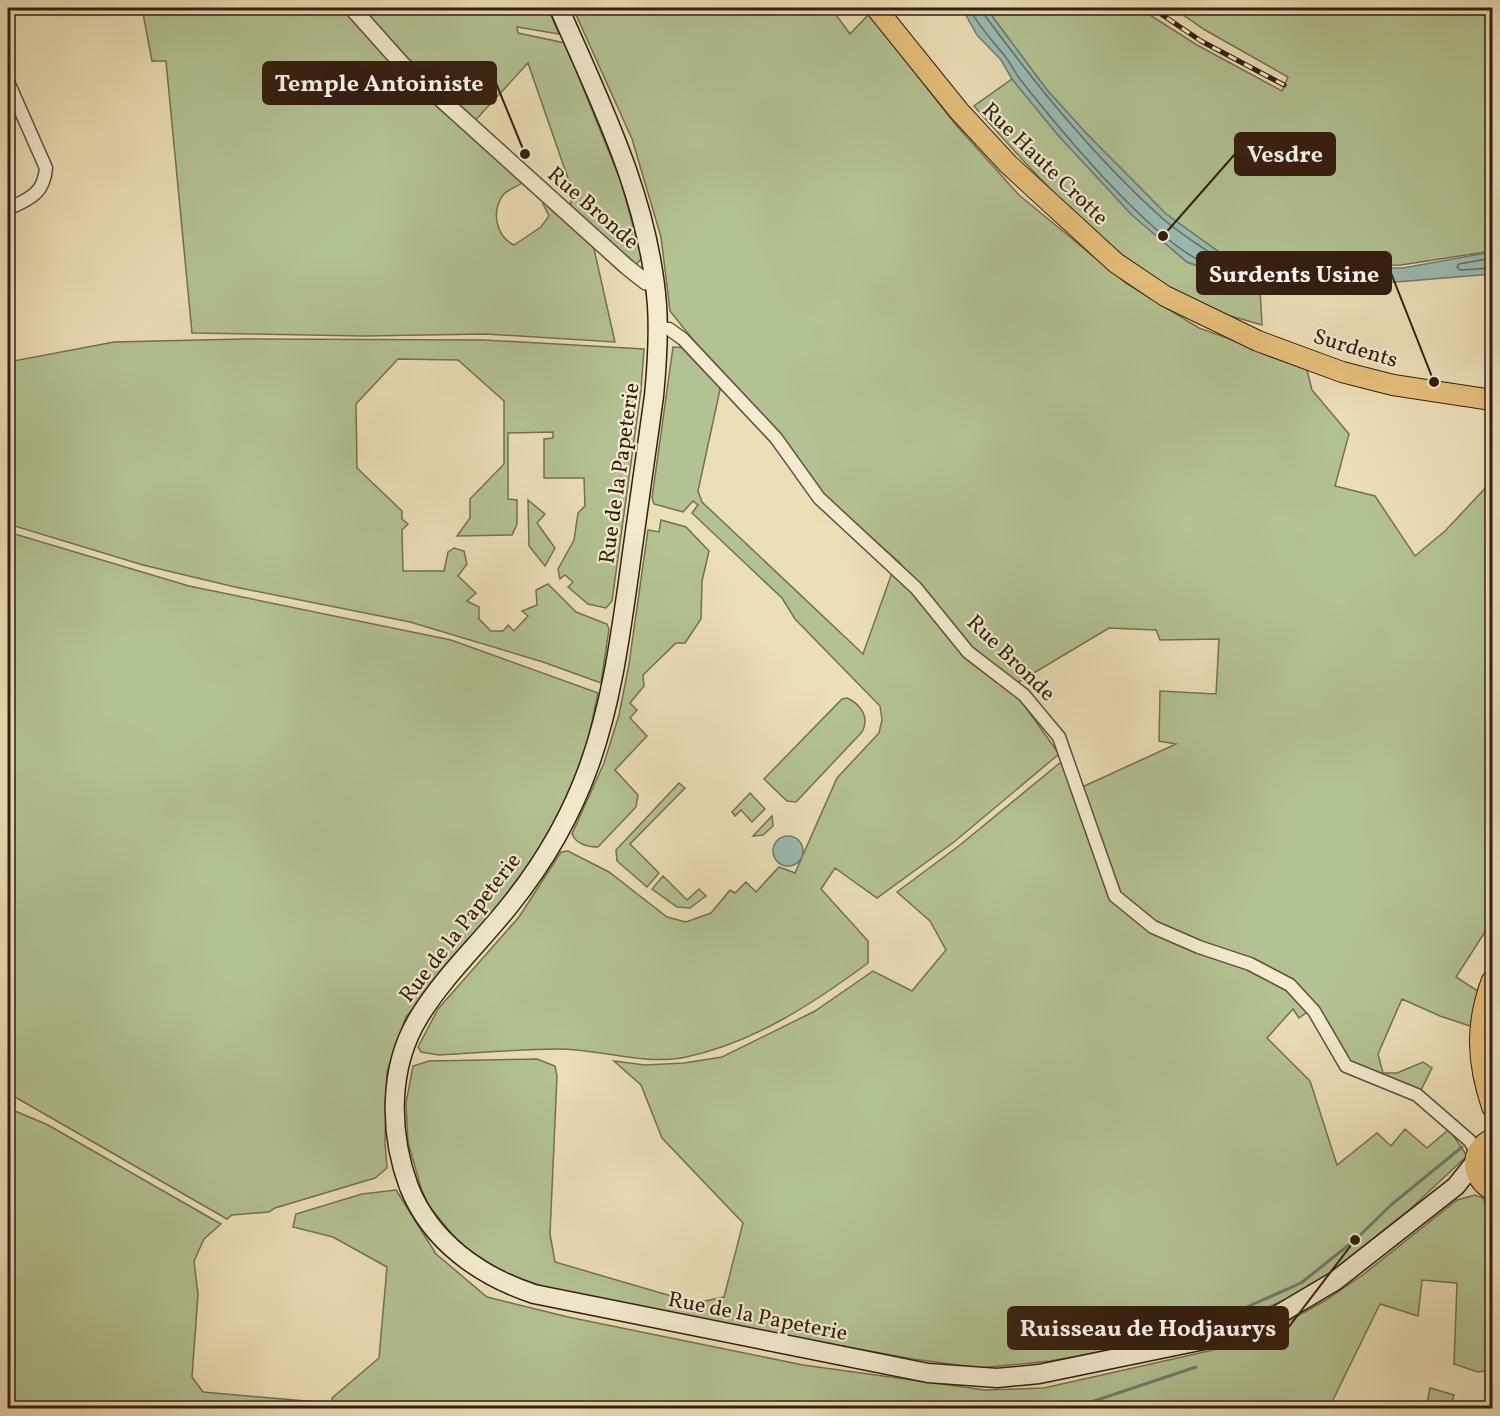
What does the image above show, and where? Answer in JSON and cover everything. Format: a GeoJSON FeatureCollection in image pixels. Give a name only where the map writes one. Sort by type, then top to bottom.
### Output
{"type":"FeatureCollection","features":[{"type":"Feature","properties":{"kind":"main road","name":"Rue de la Papeterie"},"geometry":{"type":"LineString","coordinates":[[560,8],[634,188],[655,284],[658,328],[654,396],[623,617],[602,728],[588,768],[559,829],[535,871],[418,1019],[398,1074],[395,1121],[404,1173],[422,1211],[446,1242],[486,1275],[506,1285],[566,1302],[928,1373],[997,1378],[1039,1374],[1214,1338],[1276,1316],[1328,1287],[1456,1186],[1476,1158]]}},
{"type":"Feature","properties":{"kind":"main road","name":"Rue Haute Crotte"},"geometry":{"type":"LineString","coordinates":[[876,8],[959,111],[1044,200],[1116,263],[1165,297],[1211,321]]}},
{"type":"Feature","properties":{"kind":"main road","name":"Surdents"},"geometry":{"type":"LineString","coordinates":[[1211,321],[1342,372],[1393,385],[1492,400]]}},
{"type":"Feature","properties":{"kind":"main road"},"geometry":{"type":"LineString","coordinates":[[1492,980],[1482,1012],[1478,1048],[1492,1107]]}},
{"type":"Feature","properties":{"kind":"main road"},"geometry":{"type":"LineString","coordinates":[[1488,1188],[1477,1176],[1476,1158],[1481,1146],[1492,1139]]}},
{"type":"Feature","properties":{"kind":"main road"},"geometry":{"type":"LineString","coordinates":[[1456,1186],[1488,1188]]}},
{"type":"Feature","properties":{"kind":"street","name":"Rue Bronde"},"geometry":{"type":"LineString","coordinates":[[352,8],[402,64],[627,267],[646,282],[655,284]]}},
{"type":"Feature","properties":{"kind":"street"},"geometry":{"type":"LineString","coordinates":[[8,82],[46,168],[45,181],[40,191],[8,209]]}},
{"type":"Feature","properties":{"kind":"street","name":"Rue Bronde"},"geometry":{"type":"LineString","coordinates":[[658,328],[669,329],[683,339],[776,438],[819,498],[916,588],[968,652],[1024,695],[1059,737],[1115,896],[1153,927],[1199,947],[1250,964],[1290,985],[1314,1011],[1346,1066],[1417,1095],[1470,1141],[1476,1158]]}},
{"type":"Feature","properties":{"kind":"green space"},"geometry":{"type":"Polygon","coordinates":[[[142,8],[347,8],[524,182],[503,195],[497,209],[499,230],[508,241],[514,245],[541,227],[549,216],[543,204],[547,200],[592,240],[615,342],[486,334],[364,336],[192,333],[166,61],[152,61],[142,8]]]}},
{"type":"Feature","properties":{"kind":"green space"},"geometry":{"type":"Polygon","coordinates":[[[357,8],[548,8],[559,34],[517,27],[518,33],[565,43],[621,182],[642,258],[635,266],[594,227],[570,210],[572,190],[528,63],[471,125],[357,8]]]}},
{"type":"Feature","properties":{"kind":"green space"},"geometry":{"type":"Polygon","coordinates":[[[573,8],[831,8],[850,34],[869,14],[956,125],[1019,195],[1127,284],[1199,328],[1306,366],[1312,390],[1349,434],[1335,486],[1375,496],[1415,556],[1445,531],[1492,481],[1492,921],[1456,977],[1481,993],[1473,1027],[1440,1016],[1402,999],[1378,1054],[1383,1073],[1397,1073],[1423,1062],[1432,1068],[1419,1094],[1348,1065],[1321,1013],[1242,957],[1162,926],[1137,911],[1117,889],[1078,789],[1176,744],[1159,741],[1160,691],[1216,694],[1219,639],[1160,640],[1156,630],[1109,628],[1017,683],[969,647],[899,562],[827,498],[790,447],[709,360],[670,311],[661,237],[632,139],[573,8]]]}},
{"type":"Feature","properties":{"kind":"green space"},"geometry":{"type":"Polygon","coordinates":[[[986,8],[1139,8],[1197,45],[1282,91],[1288,77],[1205,30],[1173,8],[1492,8],[1492,251],[1401,265],[1261,268],[1233,262],[1166,214],[1085,132],[1047,90],[986,8]]]}},
{"type":"Feature","properties":{"kind":"green space"},"geometry":{"type":"Polygon","coordinates":[[[1012,79],[1058,135],[1132,215],[1187,262],[1260,289],[1262,325],[1212,311],[1184,298],[1126,258],[1072,211],[1021,159],[974,106],[1012,79]]]}},
{"type":"Feature","properties":{"kind":"green space"},"geometry":{"type":"Polygon","coordinates":[[[243,339],[484,340],[644,349],[641,390],[612,601],[606,608],[588,604],[568,587],[573,582],[565,575],[560,579],[558,569],[574,540],[578,513],[585,506],[584,478],[544,478],[544,439],[553,438],[553,432],[508,433],[508,499],[517,500],[517,524],[512,535],[457,536],[470,518],[470,499],[504,464],[504,401],[458,360],[398,359],[356,404],[357,468],[402,511],[402,519],[408,524],[402,530],[403,571],[444,571],[448,552],[454,548],[464,551],[467,564],[458,576],[476,593],[467,601],[479,607],[479,619],[491,631],[503,631],[508,625],[514,631],[528,616],[522,611],[537,605],[536,590],[548,584],[576,612],[607,624],[609,629],[601,683],[543,662],[410,622],[235,587],[143,565],[8,524],[8,362],[114,342],[243,339]]]}},
{"type":"Feature","properties":{"kind":"green space"},"geometry":{"type":"Polygon","coordinates":[[[673,347],[688,348],[721,385],[698,491],[702,502],[863,654],[893,570],[1012,688],[1059,754],[954,842],[877,898],[835,868],[821,889],[868,941],[868,963],[804,1007],[759,1032],[711,1051],[686,1057],[655,1060],[558,1049],[439,1055],[421,1052],[418,1047],[438,1009],[519,917],[561,852],[568,851],[609,872],[667,917],[686,922],[711,913],[730,890],[735,893],[746,882],[756,892],[779,867],[795,873],[837,778],[879,733],[882,720],[880,706],[795,619],[782,598],[692,513],[698,505],[693,501],[683,512],[654,504],[652,498],[673,347]]]}},
{"type":"Feature","properties":{"kind":"green space"},"geometry":{"type":"Polygon","coordinates":[[[528,500],[545,514],[537,523],[555,548],[545,566],[529,546],[528,500]]]}},
{"type":"Feature","properties":{"kind":"green space"},"geometry":{"type":"Polygon","coordinates":[[[661,520],[686,527],[709,551],[702,581],[701,619],[685,643],[676,643],[643,675],[644,686],[630,703],[637,710],[630,718],[647,736],[615,770],[638,795],[636,807],[598,847],[586,846],[579,843],[572,834],[604,763],[619,715],[629,664],[648,530],[659,532],[661,520]]]}},
{"type":"Feature","properties":{"kind":"green space"},"geometry":{"type":"Polygon","coordinates":[[[8,532],[189,586],[451,640],[598,693],[584,759],[550,834],[503,905],[406,1017],[387,1072],[385,1142],[387,1168],[375,1178],[275,1208],[269,1212],[232,1215],[227,1219],[8,1093],[8,532]]]}},
{"type":"Feature","properties":{"kind":"green space"},"geometry":{"type":"Polygon","coordinates":[[[847,698],[863,712],[865,722],[862,732],[796,802],[787,801],[764,779],[842,699],[847,698]]]}},
{"type":"Feature","properties":{"kind":"green space"},"geometry":{"type":"Polygon","coordinates":[[[1061,762],[1112,900],[1169,939],[1248,966],[1296,997],[1309,1011],[1299,1018],[1293,1009],[1267,1038],[1310,1081],[1337,1165],[1377,1133],[1391,1146],[1405,1129],[1427,1148],[1449,1129],[1467,1156],[1409,1210],[1311,1288],[1224,1327],[1218,1315],[1213,1317],[1213,1331],[1050,1361],[980,1368],[913,1359],[558,1291],[499,1272],[465,1250],[429,1206],[421,1188],[408,1142],[406,1103],[413,1066],[429,1061],[537,1059],[555,1066],[557,1076],[550,1234],[555,1262],[695,1303],[724,1297],[743,1223],[662,1138],[641,1085],[614,1061],[645,1065],[684,1063],[722,1057],[815,1011],[873,971],[912,991],[946,950],[930,921],[897,892],[960,845],[1061,762]]]}},
{"type":"Feature","properties":{"kind":"green space"},"geometry":{"type":"Polygon","coordinates":[[[679,783],[685,788],[630,844],[659,873],[647,887],[617,861],[616,850],[679,783]]]}},
{"type":"Feature","properties":{"kind":"green space"},"geometry":{"type":"Polygon","coordinates":[[[750,793],[765,809],[752,822],[741,810],[735,816],[732,812],[750,793]]]}},
{"type":"Feature","properties":{"kind":"green space"},"geometry":{"type":"Polygon","coordinates":[[[772,816],[773,826],[763,835],[753,836],[772,816]]]}},
{"type":"Feature","properties":{"kind":"green space"},"geometry":{"type":"Polygon","coordinates":[[[663,876],[687,900],[699,889],[706,896],[690,908],[677,907],[652,889],[663,876]]]}},
{"type":"Feature","properties":{"kind":"green space"},"geometry":{"type":"Polygon","coordinates":[[[8,1108],[48,1125],[221,1224],[204,1239],[194,1261],[198,1294],[192,1377],[203,1392],[317,1402],[319,1408],[8,1408],[8,1108]]]}},
{"type":"Feature","properties":{"kind":"green space"},"geometry":{"type":"Polygon","coordinates":[[[396,1190],[436,1254],[487,1297],[568,1317],[803,1365],[985,1390],[1044,1388],[1253,1341],[1326,1300],[1364,1274],[1457,1200],[1475,1195],[1483,1198],[1492,1217],[1492,1370],[1478,1372],[1454,1364],[1457,1283],[1422,1280],[1418,1316],[1380,1304],[1329,1408],[334,1408],[332,1398],[379,1358],[387,1267],[333,1237],[293,1227],[296,1214],[362,1194],[396,1190]]]}},
{"type":"Feature","properties":{"kind":"green space"},"geometry":{"type":"Polygon","coordinates":[[[1430,1388],[1454,1395],[1450,1408],[1426,1408],[1430,1388]]]}},
{"type":"Feature","properties":{"kind":"water"},"geometry":{"type":"Polygon","coordinates":[[[962,8],[986,8],[1047,90],[1085,132],[1166,214],[1233,262],[1261,268],[1403,268],[1492,252],[1492,274],[1336,287],[1260,289],[1187,262],[1132,215],[1058,135],[1012,79],[1001,60],[977,35],[962,8]]]}},
{"type":"Feature","properties":{"kind":"water"},"geometry":{"type":"Polygon","coordinates":[[[788,836],[794,837],[802,845],[802,857],[794,865],[788,866],[782,865],[774,857],[773,851],[774,845],[782,837],[788,836]]]}},
{"type":"Feature","properties":{"kind":"waterway"},"geometry":{"type":"LineString","coordinates":[[1213,1322],[1301,1283],[1355,1240],[1391,1205],[1462,1147]]}},
{"type":"Feature","properties":{"kind":"waterway"},"geometry":{"type":"LineString","coordinates":[[1073,1408],[1196,1367]]}},
{"type":"Feature","properties":{"kind":"railway"},"geometry":{"type":"LineString","coordinates":[[1152,8],[1201,41],[1284,85]]}},
{"type":"Feature","properties":{"kind":"place","name":"Temple Antoiniste"},"geometry":{"type":"Point","coordinates":[525,154]}},
{"type":"Feature","properties":{"kind":"place","name":"Vesdre"},"geometry":{"type":"Point","coordinates":[1163,236]}},
{"type":"Feature","properties":{"kind":"place","name":"Surdents Usine"},"geometry":{"type":"Point","coordinates":[1434,382]}},
{"type":"Feature","properties":{"kind":"place","name":"Ruisseau de Hodjaurys"},"geometry":{"type":"Point","coordinates":[1355,1240]}}]}
